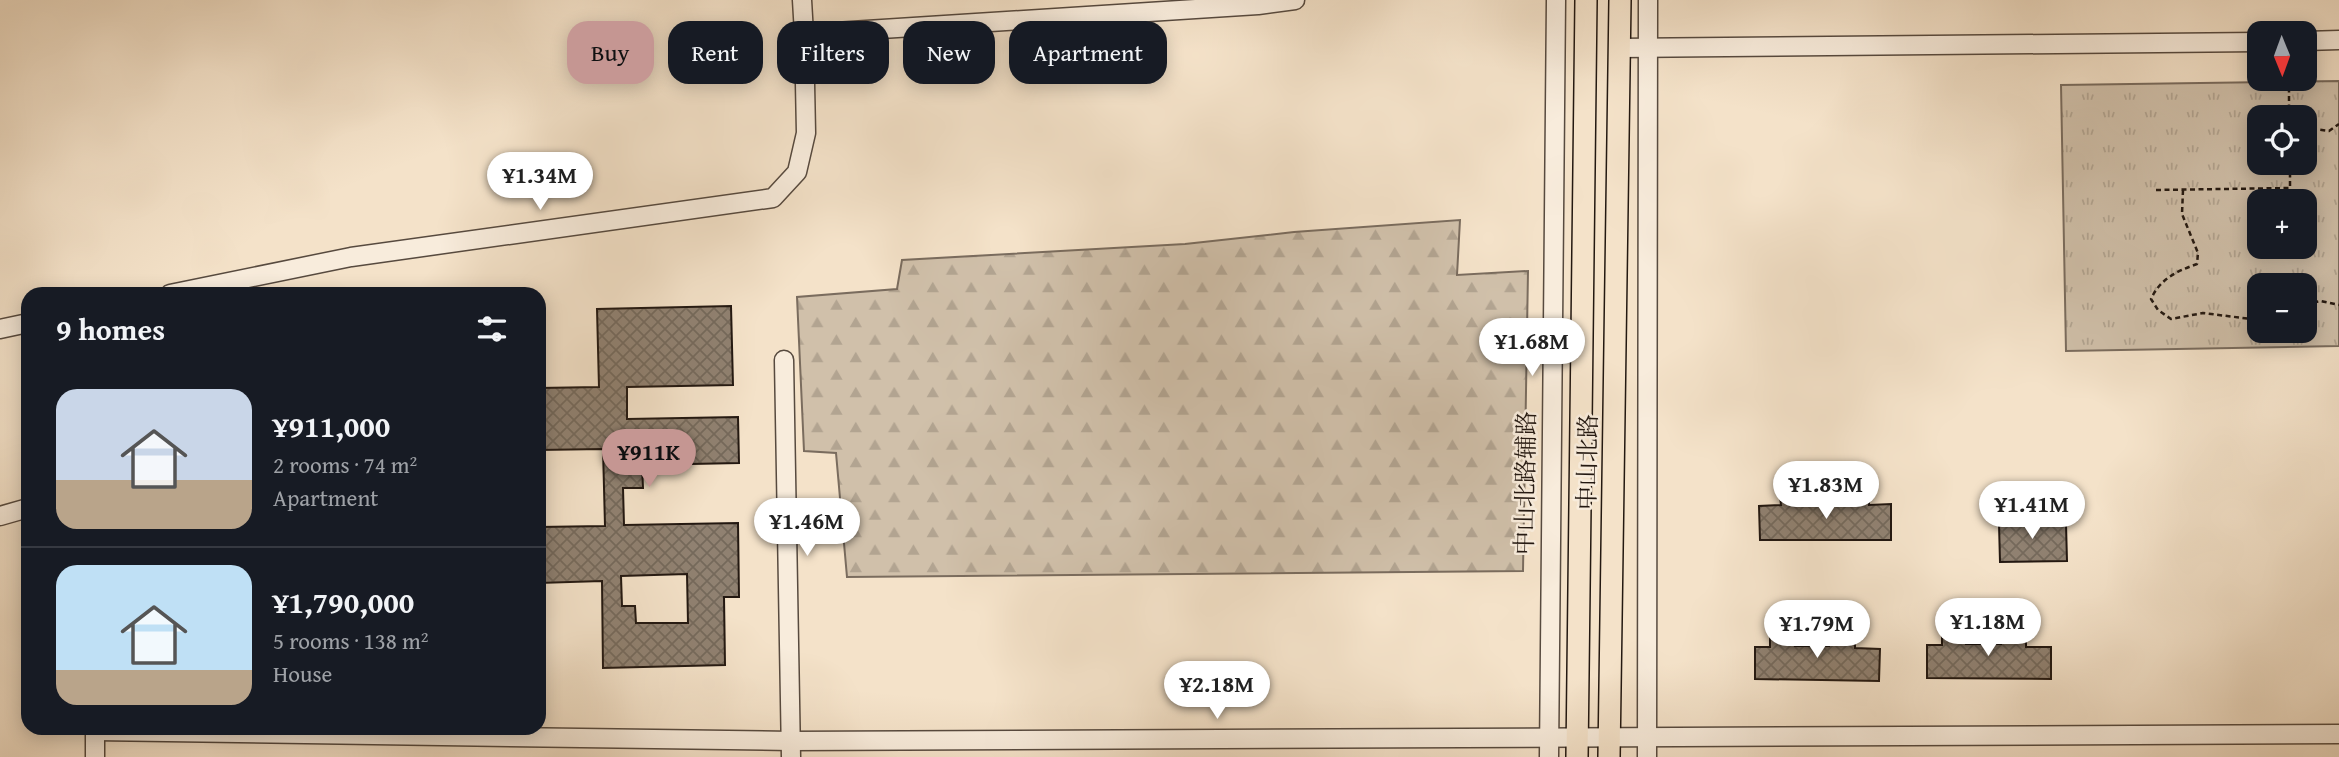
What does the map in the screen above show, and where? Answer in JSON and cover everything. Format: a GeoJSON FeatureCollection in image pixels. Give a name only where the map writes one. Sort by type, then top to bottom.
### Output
{"type":"FeatureCollection","features":[{"type":"Feature","properties":{"kind":"main road","name":"中山北路"},"geometry":{"type":"LineString","coordinates":[[1577,748],[1586,0]]}},
{"type":"Feature","properties":{"kind":"main road","name":"中山北路"},"geometry":{"type":"LineString","coordinates":[[1609,748],[1620,0]]}},
{"type":"Feature","properties":{"kind":"street"},"geometry":{"type":"LineString","coordinates":[[802,0],[803,21]]}},
{"type":"Feature","properties":{"kind":"street"},"geometry":{"type":"LineString","coordinates":[[889,28],[1294,0]]}},
{"type":"Feature","properties":{"kind":"street","name":"中山北路辅路"},"geometry":{"type":"LineString","coordinates":[[1549,757],[1556,0]]}},
{"type":"Feature","properties":{"kind":"street"},"geometry":{"type":"LineString","coordinates":[[1647,757],[1648,0]]}},
{"type":"Feature","properties":{"kind":"street"},"geometry":{"type":"LineString","coordinates":[[2317,41],[2339,40]]}},
{"type":"Feature","properties":{"kind":"street"},"geometry":{"type":"LineString","coordinates":[[1619,48],[2247,42]]}},
{"type":"Feature","properties":{"kind":"street"},"geometry":{"type":"LineString","coordinates":[[204,287],[351,257],[773,198],[797,172],[806,133],[805,84]]}},
{"type":"Feature","properties":{"kind":"street"},"geometry":{"type":"LineString","coordinates":[[0,329],[21,324]]}},
{"type":"Feature","properties":{"kind":"street"},"geometry":{"type":"LineString","coordinates":[[784,360],[791,749]]}},
{"type":"Feature","properties":{"kind":"street"},"geometry":{"type":"LineString","coordinates":[[0,516],[21,510]]}},
{"type":"Feature","properties":{"kind":"street"},"geometry":{"type":"LineString","coordinates":[[278,735],[791,749],[1549,739],[1577,748],[1609,748],[1647,738],[2339,734]]}},
{"type":"Feature","properties":{"kind":"street"},"geometry":{"type":"LineString","coordinates":[[95,735],[95,757]]}},
{"type":"Feature","properties":{"kind":"path"},"geometry":{"type":"LineString","coordinates":[[2317,129],[2329,131],[2339,124]]}},
{"type":"Feature","properties":{"kind":"path"},"geometry":{"type":"LineString","coordinates":[[2156,190],[2290,188],[2290,175]]}},
{"type":"Feature","properties":{"kind":"path"},"geometry":{"type":"LineString","coordinates":[[2183,190],[2182,214],[2198,253],[2197,264],[2175,272],[2156,288],[2151,299],[2158,310],[2171,319],[2203,313],[2247,318]]}},
{"type":"Feature","properties":{"kind":"path"},"geometry":{"type":"LineString","coordinates":[[2317,302],[2339,305]]}},
{"type":"Feature","properties":{"kind":"green space"},"geometry":{"type":"Polygon","coordinates":[[[2317,81],[2339,81],[2339,346],[2066,351],[2061,85],[2247,82],[2247,91],[2317,91],[2317,81]]]}},
{"type":"Feature","properties":{"kind":"green space"},"geometry":{"type":"Polygon","coordinates":[[[1460,220],[1457,275],[1528,271],[1523,571],[847,577],[836,453],[804,451],[797,297],[897,289],[902,260],[1185,244],[1294,232],[1460,220]]]}},
{"type":"Feature","properties":{"kind":"building"},"geometry":{"type":"Polygon","coordinates":[[[731,306],[733,385],[627,387],[627,419],[738,417],[739,463],[642,465],[643,488],[623,488],[624,525],[738,523],[739,597],[724,597],[725,665],[603,668],[602,581],[546,583],[546,527],[605,526],[603,449],[546,450],[546,388],[599,387],[597,309],[731,306]],[[687,574],[621,576],[622,606],[635,606],[636,623],[688,623],[687,574]]]}},
{"type":"Feature","properties":{"kind":"building"},"geometry":{"type":"Polygon","coordinates":[[[1802,495],[1802,505],[1848,505],[1848,495],[1869,495],[1869,505],[1891,504],[1891,540],[1760,540],[1759,506],[1781,505],[1780,496],[1802,495]]]}},
{"type":"Feature","properties":{"kind":"building"},"geometry":{"type":"Polygon","coordinates":[[[2017,514],[2040,514],[2040,524],[2066,524],[2067,561],[2000,562],[1999,524],[2017,524],[2017,514]]]}},
{"type":"Feature","properties":{"kind":"building"},"geometry":{"type":"Polygon","coordinates":[[[1942,631],[1967,631],[1966,644],[2001,644],[2001,631],[2026,631],[2026,647],[2051,647],[2051,679],[1927,678],[1927,645],[1942,645],[1942,631]]]}},
{"type":"Feature","properties":{"kind":"building"},"geometry":{"type":"Polygon","coordinates":[[[1770,633],[1795,633],[1795,646],[1829,646],[1829,633],[1855,633],[1855,648],[1880,649],[1879,681],[1755,679],[1755,647],[1770,647],[1770,633]]]}}]}
